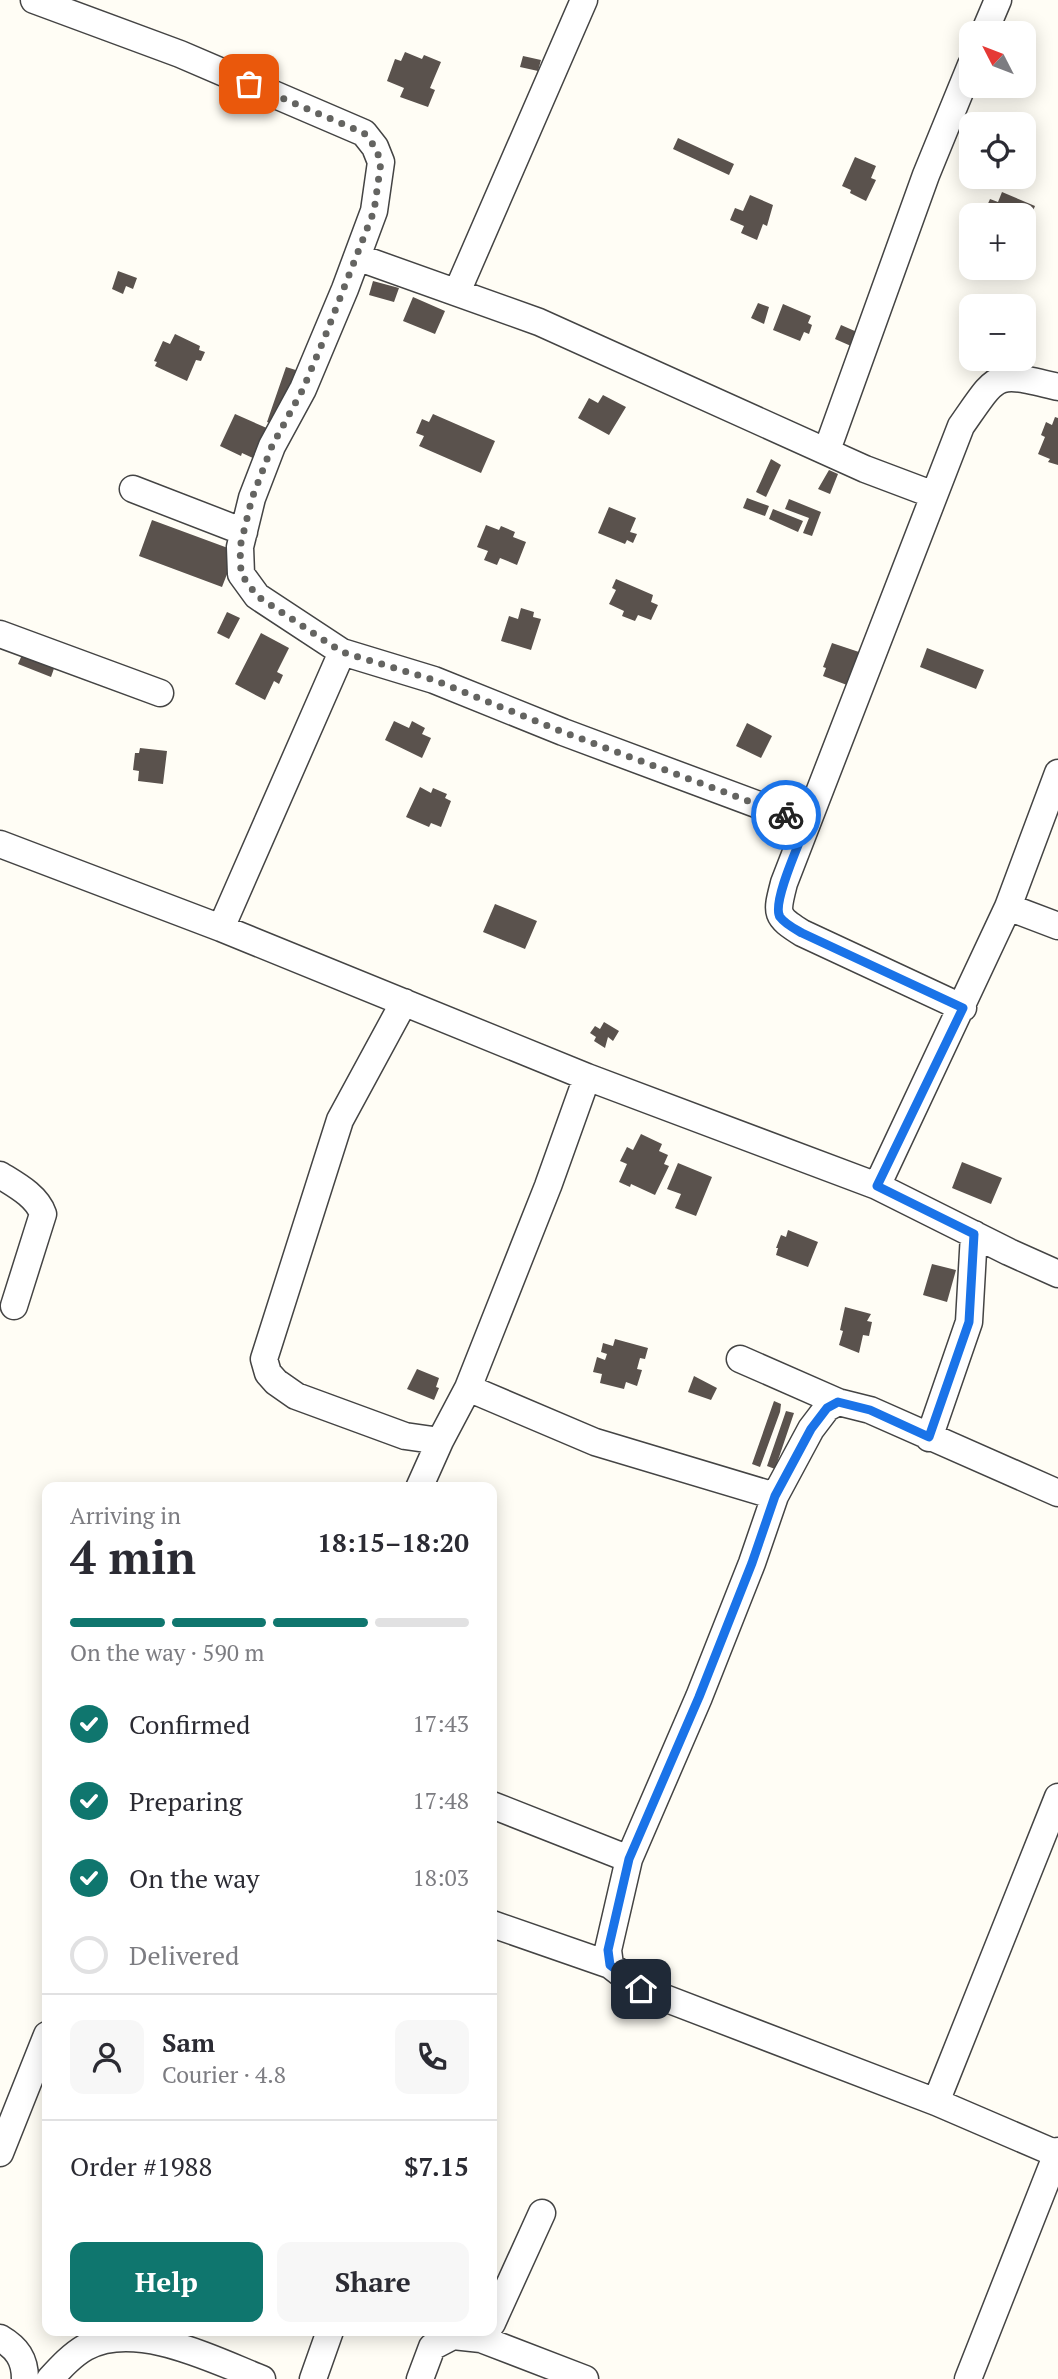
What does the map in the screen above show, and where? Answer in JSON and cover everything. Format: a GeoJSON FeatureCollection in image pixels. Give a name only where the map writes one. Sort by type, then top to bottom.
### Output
{"type":"FeatureCollection","features":[{"type":"Feature","properties":{"kind":"street"},"geometry":{"type":"LineString","coordinates":[[34,0],[180,54],[364,133],[375,147],[381,162],[374,211],[357,257],[303,389],[272,446],[252,498],[240,547],[241,574],[257,596],[342,652],[434,680],[563,732],[807,823]]}},
{"type":"Feature","properties":{"kind":"street"},"geometry":{"type":"LineString","coordinates":[[457,292],[584,0]]}},
{"type":"Feature","properties":{"kind":"street"},"geometry":{"type":"LineString","coordinates":[[989,21],[998,0]]}},
{"type":"Feature","properties":{"kind":"street"},"geometry":{"type":"LineString","coordinates":[[827,450],[926,175],[959,94]]}},
{"type":"Feature","properties":{"kind":"street"},"geometry":{"type":"LineString","coordinates":[[357,257],[539,322],[865,469],[934,495]]}},
{"type":"Feature","properties":{"kind":"street"},"geometry":{"type":"LineString","coordinates":[[963,1008],[802,933],[781,919],[777,910],[784,883],[961,426],[987,389],[999,378],[1012,376],[1058,387]]}},
{"type":"Feature","properties":{"kind":"street"},"geometry":{"type":"LineString","coordinates":[[133,489],[244,532]]}},
{"type":"Feature","properties":{"kind":"street"},"geometry":{"type":"LineString","coordinates":[[0,635],[160,693]]}},
{"type":"Feature","properties":{"kind":"street"},"geometry":{"type":"LineString","coordinates":[[221,928],[342,652]]}},
{"type":"Feature","properties":{"kind":"street"},"geometry":{"type":"LineString","coordinates":[[877,1186],[963,1008],[1008,906],[1058,773]]}},
{"type":"Feature","properties":{"kind":"street"},"geometry":{"type":"LineString","coordinates":[[0,844],[221,928],[587,1077],[877,1186],[1058,1274]]}},
{"type":"Feature","properties":{"kind":"street"},"geometry":{"type":"LineString","coordinates":[[1008,906],[1058,926]]}},
{"type":"Feature","properties":{"kind":"street"},"geometry":{"type":"LineString","coordinates":[[404,1002],[340,1120],[264,1359],[268,1373],[296,1396],[405,1436],[440,1441]]}},
{"type":"Feature","properties":{"kind":"street"},"geometry":{"type":"LineString","coordinates":[[422,1482],[468,1388],[548,1186],[587,1077]]}},
{"type":"Feature","properties":{"kind":"street"},"geometry":{"type":"LineString","coordinates":[[0,1175],[34,1199],[43,1214],[14,1306]]}},
{"type":"Feature","properties":{"kind":"street"},"geometry":{"type":"LineString","coordinates":[[929,1437],[969,1322],[974,1234]]}},
{"type":"Feature","properties":{"kind":"street"},"geometry":{"type":"LineString","coordinates":[[740,1359],[838,1402],[870,1410],[1058,1493]]}},
{"type":"Feature","properties":{"kind":"street"},"geometry":{"type":"LineString","coordinates":[[468,1388],[595,1442],[775,1496]]}},
{"type":"Feature","properties":{"kind":"street"},"geometry":{"type":"LineString","coordinates":[[610,1965],[608,1950],[629,1859],[699,1697],[752,1563],[775,1496],[811,1429],[827,1408],[838,1402]]}},
{"type":"Feature","properties":{"kind":"street"},"geometry":{"type":"LineString","coordinates":[[936,2102],[1058,1797]]}},
{"type":"Feature","properties":{"kind":"street"},"geometry":{"type":"LineString","coordinates":[[497,1807],[629,1859]]}},
{"type":"Feature","properties":{"kind":"street"},"geometry":{"type":"LineString","coordinates":[[497,1926],[610,1965],[641,1989],[936,2102],[1058,2152],[968,2379]]}},
{"type":"Feature","properties":{"kind":"street"},"geometry":{"type":"LineString","coordinates":[[0,2153],[42,2048]]}},
{"type":"Feature","properties":{"kind":"street"},"geometry":{"type":"LineString","coordinates":[[497,2312],[542,2213]]}},
{"type":"Feature","properties":{"kind":"street"},"geometry":{"type":"LineString","coordinates":[[50,2379],[65,2362],[88,2346],[114,2336]]}},
{"type":"Feature","properties":{"kind":"street"},"geometry":{"type":"LineString","coordinates":[[130,2336],[158,2341],[262,2379]]}},
{"type":"Feature","properties":{"kind":"street"},"geometry":{"type":"LineString","coordinates":[[313,2379],[328,2336]]}},
{"type":"Feature","properties":{"kind":"street"},"geometry":{"type":"LineString","coordinates":[[419,2379],[432,2347],[453,2336]]}},
{"type":"Feature","properties":{"kind":"street"},"geometry":{"type":"LineString","coordinates":[[496,2336],[585,2379]]}},
{"type":"Feature","properties":{"kind":"street"},"geometry":{"type":"LineString","coordinates":[[0,2338],[19,2351],[25,2367],[25,2379]]}},
{"type":"Feature","properties":{"kind":"building"},"geometry":{"type":"Polygon","coordinates":[[[405,52],[422,59],[424,55],[441,62],[430,88],[435,90],[428,107],[400,97],[404,88],[387,81],[395,59],[401,61],[405,52]]]}},
{"type":"Feature","properties":{"kind":"building"},"geometry":{"type":"Polygon","coordinates":[[[523,56],[541,60],[538,71],[520,67],[523,56]]]}},
{"type":"Feature","properties":{"kind":"building"},"geometry":{"type":"Polygon","coordinates":[[[678,138],[734,164],[729,175],[673,149],[678,138]]]}},
{"type":"Feature","properties":{"kind":"building"},"geometry":{"type":"Polygon","coordinates":[[[855,157],[876,166],[871,178],[876,180],[866,201],[842,186],[855,157]]]}},
{"type":"Feature","properties":{"kind":"building"},"geometry":{"type":"Polygon","coordinates":[[[1002,192],[1028,203],[988,203],[990,199],[998,202],[1002,192]]]}},
{"type":"Feature","properties":{"kind":"building"},"geometry":{"type":"Polygon","coordinates":[[[750,195],[773,205],[767,226],[763,224],[757,240],[741,233],[744,226],[730,220],[735,208],[743,211],[750,195]]]}},
{"type":"Feature","properties":{"kind":"building"},"geometry":{"type":"Polygon","coordinates":[[[118,271],[137,278],[133,289],[126,286],[123,294],[112,289],[118,271]]]}},
{"type":"Feature","properties":{"kind":"building"},"geometry":{"type":"Polygon","coordinates":[[[373,281],[399,288],[394,302],[369,295],[373,281]]]}},
{"type":"Feature","properties":{"kind":"building"},"geometry":{"type":"Polygon","coordinates":[[[413,297],[445,311],[435,334],[403,321],[413,297]]]}},
{"type":"Feature","properties":{"kind":"building"},"geometry":{"type":"Polygon","coordinates":[[[758,303],[769,307],[764,324],[751,318],[758,303]]]}},
{"type":"Feature","properties":{"kind":"building"},"geometry":{"type":"Polygon","coordinates":[[[783,304],[811,316],[808,323],[812,325],[809,334],[804,332],[800,341],[773,330],[783,304]]]}},
{"type":"Feature","properties":{"kind":"building"},"geometry":{"type":"Polygon","coordinates":[[[841,325],[857,332],[851,346],[835,339],[841,325]]]}},
{"type":"Feature","properties":{"kind":"building"},"geometry":{"type":"Polygon","coordinates":[[[175,334],[200,346],[199,350],[205,352],[201,361],[196,360],[187,381],[155,366],[157,362],[154,361],[163,341],[170,344],[175,334]]]}},
{"type":"Feature","properties":{"kind":"building"},"geometry":{"type":"Polygon","coordinates":[[[286,367],[299,371],[279,426],[267,422],[286,367]]]}},
{"type":"Feature","properties":{"kind":"building"},"geometry":{"type":"Polygon","coordinates":[[[603,395],[626,407],[609,435],[578,418],[589,398],[598,403],[603,395]]]}},
{"type":"Feature","properties":{"kind":"building"},"geometry":{"type":"Polygon","coordinates":[[[235,414],[269,429],[255,459],[220,446],[235,414]]]}},
{"type":"Feature","properties":{"kind":"building"},"geometry":{"type":"Polygon","coordinates":[[[433,414],[495,441],[481,473],[419,446],[424,436],[416,433],[422,419],[429,422],[433,414]]]}},
{"type":"Feature","properties":{"kind":"building"},"geometry":{"type":"Polygon","coordinates":[[[1055,417],[1058,418],[1058,465],[1048,462],[1050,459],[1038,454],[1045,437],[1041,435],[1046,422],[1052,425],[1055,417]]]}},
{"type":"Feature","properties":{"kind":"building"},"geometry":{"type":"Polygon","coordinates":[[[771,459],[781,465],[766,497],[756,492],[771,459]]]}},
{"type":"Feature","properties":{"kind":"building"},"geometry":{"type":"Polygon","coordinates":[[[829,470],[838,474],[830,494],[818,489],[829,470]]]}},
{"type":"Feature","properties":{"kind":"building"},"geometry":{"type":"Polygon","coordinates":[[[747,498],[769,506],[765,516],[743,508],[747,498]]]}},
{"type":"Feature","properties":{"kind":"building"},"geometry":{"type":"Polygon","coordinates":[[[789,499],[821,512],[812,536],[803,533],[809,518],[785,509],[789,499]]]}},
{"type":"Feature","properties":{"kind":"building"},"geometry":{"type":"Polygon","coordinates":[[[609,507],[636,518],[630,532],[637,534],[633,543],[627,540],[625,544],[598,533],[609,507]]]}},
{"type":"Feature","properties":{"kind":"building"},"geometry":{"type":"Polygon","coordinates":[[[773,509],[803,521],[798,532],[769,519],[773,509]]]}},
{"type":"Feature","properties":{"kind":"building"},"geometry":{"type":"Polygon","coordinates":[[[152,520],[236,551],[222,587],[139,556],[152,520]]]}},
{"type":"Feature","properties":{"kind":"building"},"geometry":{"type":"Polygon","coordinates":[[[486,525],[499,530],[501,526],[515,532],[513,537],[526,542],[517,565],[500,558],[497,565],[484,560],[488,551],[477,547],[486,525]]]}},
{"type":"Feature","properties":{"kind":"building"},"geometry":{"type":"Polygon","coordinates":[[[616,579],[653,595],[651,602],[658,605],[651,620],[638,615],[635,621],[622,616],[624,611],[609,604],[616,590],[612,588],[616,579]]]}},
{"type":"Feature","properties":{"kind":"building"},"geometry":{"type":"Polygon","coordinates":[[[521,608],[534,612],[533,617],[541,619],[531,650],[501,641],[509,616],[518,619],[521,608]]]}},
{"type":"Feature","properties":{"kind":"building"},"geometry":{"type":"Polygon","coordinates":[[[227,612],[240,618],[229,639],[217,633],[227,612]]]}},
{"type":"Feature","properties":{"kind":"building"},"geometry":{"type":"Polygon","coordinates":[[[261,633],[289,648],[277,672],[283,675],[279,684],[274,681],[265,700],[235,684],[261,633]]]}},
{"type":"Feature","properties":{"kind":"building"},"geometry":{"type":"Polygon","coordinates":[[[832,643],[859,652],[847,685],[823,676],[826,668],[823,667],[832,643]]]}},
{"type":"Feature","properties":{"kind":"building"},"geometry":{"type":"Polygon","coordinates":[[[25,648],[57,660],[51,677],[18,664],[25,648]]]}},
{"type":"Feature","properties":{"kind":"building"},"geometry":{"type":"Polygon","coordinates":[[[927,648],[984,670],[976,689],[920,667],[927,648]]]}},
{"type":"Feature","properties":{"kind":"building"},"geometry":{"type":"Polygon","coordinates":[[[394,721],[409,728],[412,721],[425,728],[422,734],[431,738],[422,758],[385,740],[394,721]]]}},
{"type":"Feature","properties":{"kind":"building"},"geometry":{"type":"Polygon","coordinates":[[[747,723],[772,736],[761,758],[736,746],[747,723]]]}},
{"type":"Feature","properties":{"kind":"building"},"geometry":{"type":"Polygon","coordinates":[[[140,748],[167,751],[163,784],[138,781],[139,771],[133,770],[135,753],[139,753],[140,748]]]}},
{"type":"Feature","properties":{"kind":"building"},"geometry":{"type":"Polygon","coordinates":[[[420,787],[431,793],[433,788],[447,794],[445,798],[451,801],[441,827],[431,823],[429,827],[406,817],[420,787]]]}},
{"type":"Feature","properties":{"kind":"building"},"geometry":{"type":"Polygon","coordinates":[[[495,904],[537,921],[525,949],[483,932],[495,904]]]}},
{"type":"Feature","properties":{"kind":"building"},"geometry":{"type":"Polygon","coordinates":[[[604,1022],[619,1031],[613,1041],[608,1037],[605,1048],[594,1041],[596,1037],[590,1033],[595,1026],[600,1029],[604,1022]]]}},
{"type":"Feature","properties":{"kind":"building"},"geometry":{"type":"Polygon","coordinates":[[[641,1134],[662,1144],[659,1151],[668,1155],[664,1164],[669,1166],[655,1195],[631,1184],[630,1187],[619,1182],[627,1164],[620,1161],[627,1147],[633,1150],[641,1134]]]}},
{"type":"Feature","properties":{"kind":"building"},"geometry":{"type":"Polygon","coordinates":[[[962,1162],[1002,1178],[991,1204],[952,1188],[962,1162]]]}},
{"type":"Feature","properties":{"kind":"building"},"geometry":{"type":"Polygon","coordinates":[[[678,1163],[712,1177],[696,1216],[675,1208],[681,1194],[667,1189],[678,1163]]]}},
{"type":"Feature","properties":{"kind":"building"},"geometry":{"type":"Polygon","coordinates":[[[788,1230],[818,1242],[808,1267],[776,1255],[781,1235],[786,1237],[788,1230]]]}},
{"type":"Feature","properties":{"kind":"building"},"geometry":{"type":"Polygon","coordinates":[[[932,1264],[956,1270],[947,1302],[923,1295],[932,1264]]]}},
{"type":"Feature","properties":{"kind":"building"},"geometry":{"type":"Polygon","coordinates":[[[845,1307],[871,1314],[867,1321],[872,1322],[869,1336],[863,1335],[859,1353],[839,1345],[845,1307]]]}},
{"type":"Feature","properties":{"kind":"building"},"geometry":{"type":"Polygon","coordinates":[[[615,1339],[648,1348],[645,1359],[640,1358],[637,1369],[642,1370],[637,1386],[626,1382],[624,1389],[600,1383],[602,1374],[593,1372],[597,1357],[605,1360],[607,1354],[601,1352],[603,1343],[613,1346],[615,1339]]]}},
{"type":"Feature","properties":{"kind":"building"},"geometry":{"type":"Polygon","coordinates":[[[417,1369],[439,1378],[436,1387],[439,1388],[434,1400],[407,1389],[417,1369]]]}},
{"type":"Feature","properties":{"kind":"building"},"geometry":{"type":"Polygon","coordinates":[[[694,1376],[717,1388],[711,1400],[688,1392],[694,1376]]]}},
{"type":"Feature","properties":{"kind":"building"},"geometry":{"type":"Polygon","coordinates":[[[774,1401],[781,1404],[780,1412],[760,1467],[752,1464],[774,1401]]]}},
{"type":"Feature","properties":{"kind":"building"},"geometry":{"type":"Polygon","coordinates":[[[786,1411],[794,1413],[775,1469],[767,1466],[786,1411]]]}},
{"type":"Feature","properties":{"kind":"way so far"},"geometry":{"type":"LineString","coordinates":[[249,84],[364,133],[375,147],[381,162],[374,211],[345,289],[303,389],[272,446],[252,498],[240,547],[241,574],[257,596],[342,652],[434,680],[563,732],[786,815]]}},
{"type":"Feature","properties":{"kind":"route"},"geometry":{"type":"LineString","coordinates":[[641,1989],[610,1965],[608,1950],[629,1859],[699,1697],[752,1563],[775,1496],[811,1429],[827,1408],[838,1402],[870,1410],[929,1437],[969,1322],[974,1234],[877,1186],[963,1008],[802,933],[781,919],[777,910],[784,883],[807,823],[786,815]]}}]}
